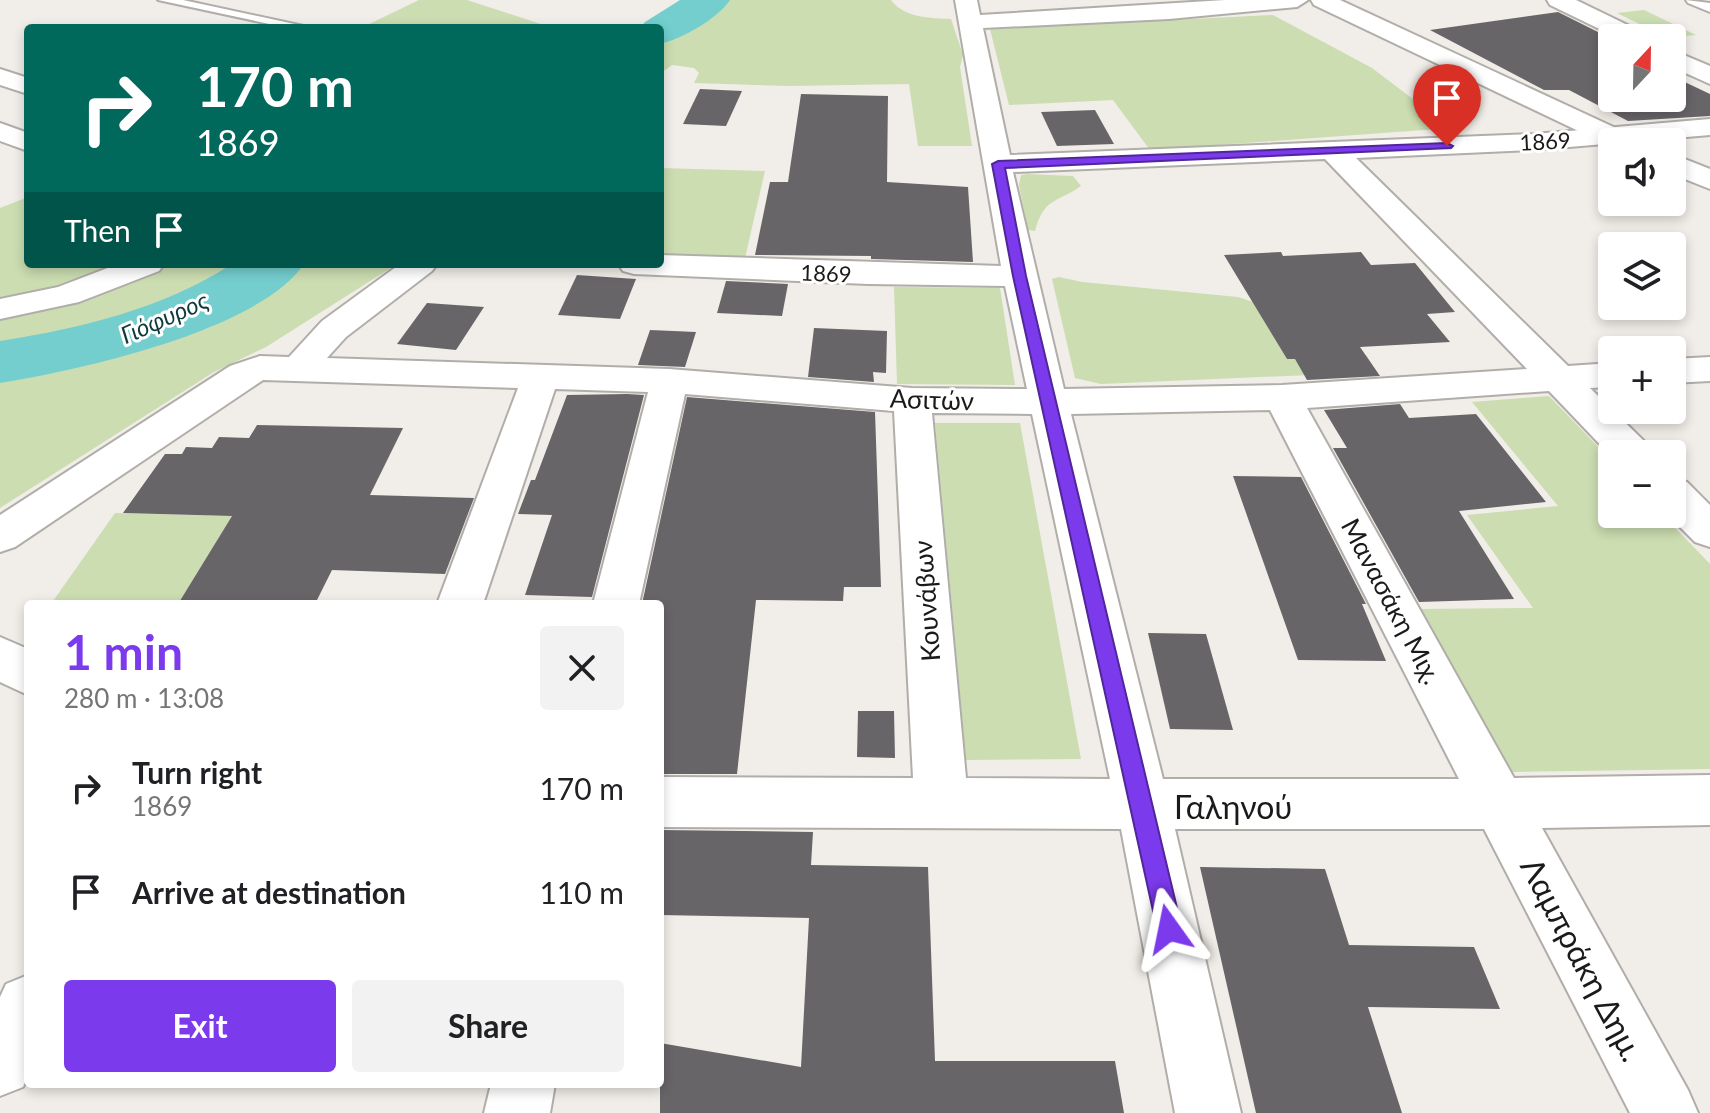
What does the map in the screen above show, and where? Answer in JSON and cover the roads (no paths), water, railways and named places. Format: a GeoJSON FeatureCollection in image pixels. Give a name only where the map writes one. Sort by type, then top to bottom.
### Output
{"type":"FeatureCollection","features":[{"type":"Feature","properties":{"kind":"street"},"geometry":{"type":"LineString","coordinates":[[1208,1113],[1143,806],[1019,276],[968,11],[1169,12],[1297,0]]}},
{"type":"Feature","properties":{"kind":"street"},"geometry":{"type":"LineString","coordinates":[[1322,0],[1598,131]]}},
{"type":"Feature","properties":{"kind":"street"},"geometry":{"type":"LineString","coordinates":[[1558,0],[1607,24]]}},
{"type":"Feature","properties":{"kind":"street"},"geometry":{"type":"LineString","coordinates":[[1686,64],[1710,76]]}},
{"type":"Feature","properties":{"kind":"street"},"geometry":{"type":"LineString","coordinates":[[0,77],[24,85]]}},
{"type":"Feature","properties":{"kind":"street","name":"1869"},"geometry":{"type":"LineString","coordinates":[[1686,130],[1710,127]]}},
{"type":"Feature","properties":{"kind":"street"},"geometry":{"type":"LineString","coordinates":[[0,131],[24,141]]}},
{"type":"Feature","properties":{"kind":"street","name":"1869"},"geometry":{"type":"LineString","coordinates":[[998,164],[1598,141]]}},
{"type":"Feature","properties":{"kind":"street"},"geometry":{"type":"LineString","coordinates":[[1333,151],[1619,440]]}},
{"type":"Feature","properties":{"kind":"street"},"geometry":{"type":"LineString","coordinates":[[1686,169],[1710,180]]}},
{"type":"Feature","properties":{"kind":"street","name":"1869"},"geometry":{"type":"LineString","coordinates":[[664,265],[854,274],[1019,276]]}},
{"type":"Feature","properties":{"kind":"street"},"geometry":{"type":"LineString","coordinates":[[0,309],[67,295],[138,268]]}},
{"type":"Feature","properties":{"kind":"street"},"geometry":{"type":"LineString","coordinates":[[300,367],[334,329],[416,268]]}},
{"type":"Feature","properties":{"kind":"street","name":"Ασιτών"},"geometry":{"type":"LineString","coordinates":[[0,536],[253,369],[300,367],[669,381],[912,400],[1050,402],[1282,397],[1598,376]]}},
{"type":"Feature","properties":{"kind":"street"},"geometry":{"type":"LineString","coordinates":[[1686,370],[1710,369]]}},
{"type":"Feature","properties":{"kind":"street"},"geometry":{"type":"LineString","coordinates":[[461,600],[541,376]]}},
{"type":"Feature","properties":{"kind":"street"},"geometry":{"type":"LineString","coordinates":[[617,600],[669,381]]}},
{"type":"Feature","properties":{"kind":"street","name":"Μανασάκη Μιχ."},"geometry":{"type":"LineString","coordinates":[[1282,397],[1502,805]]}},
{"type":"Feature","properties":{"kind":"street","name":"Κουνάβων"},"geometry":{"type":"LineString","coordinates":[[912,400],[941,803]]}},
{"type":"Feature","properties":{"kind":"street"},"geometry":{"type":"LineString","coordinates":[[1686,507],[1710,531]]}},
{"type":"Feature","properties":{"kind":"street"},"geometry":{"type":"LineString","coordinates":[[0,657],[24,672]]}},
{"type":"Feature","properties":{"kind":"street","name":"Γαληνού"},"geometry":{"type":"LineString","coordinates":[[664,802],[1143,806],[1502,805],[1710,800]]}},
{"type":"Feature","properties":{"kind":"street","name":"Λαμπράκη Δημ."},"geometry":{"type":"LineString","coordinates":[[1502,805],[1665,1113]]}},
{"type":"Feature","properties":{"kind":"street"},"geometry":{"type":"LineString","coordinates":[[0,1064],[24,1014]]}},
{"type":"Feature","properties":{"kind":"street"},"geometry":{"type":"LineString","coordinates":[[517,1113],[522,1088]]}},
{"type":"Feature","properties":{"kind":"lane"},"geometry":{"type":"LineString","coordinates":[[164,0],[287,24]]}},
{"type":"Feature","properties":{"kind":"lane"},"geometry":{"type":"LineString","coordinates":[[1692,0],[1710,8]]}},
{"type":"Feature","properties":{"kind":"waterway","name":"Γιόφυρος"},"geometry":{"type":"LineString","coordinates":[[664,28],[709,0]]}},
{"type":"Feature","properties":{"kind":"waterway","name":"Γιόφυρος"},"geometry":{"type":"LineString","coordinates":[[0,362],[72,349],[143,330],[211,302],[268,268]]}}]}
